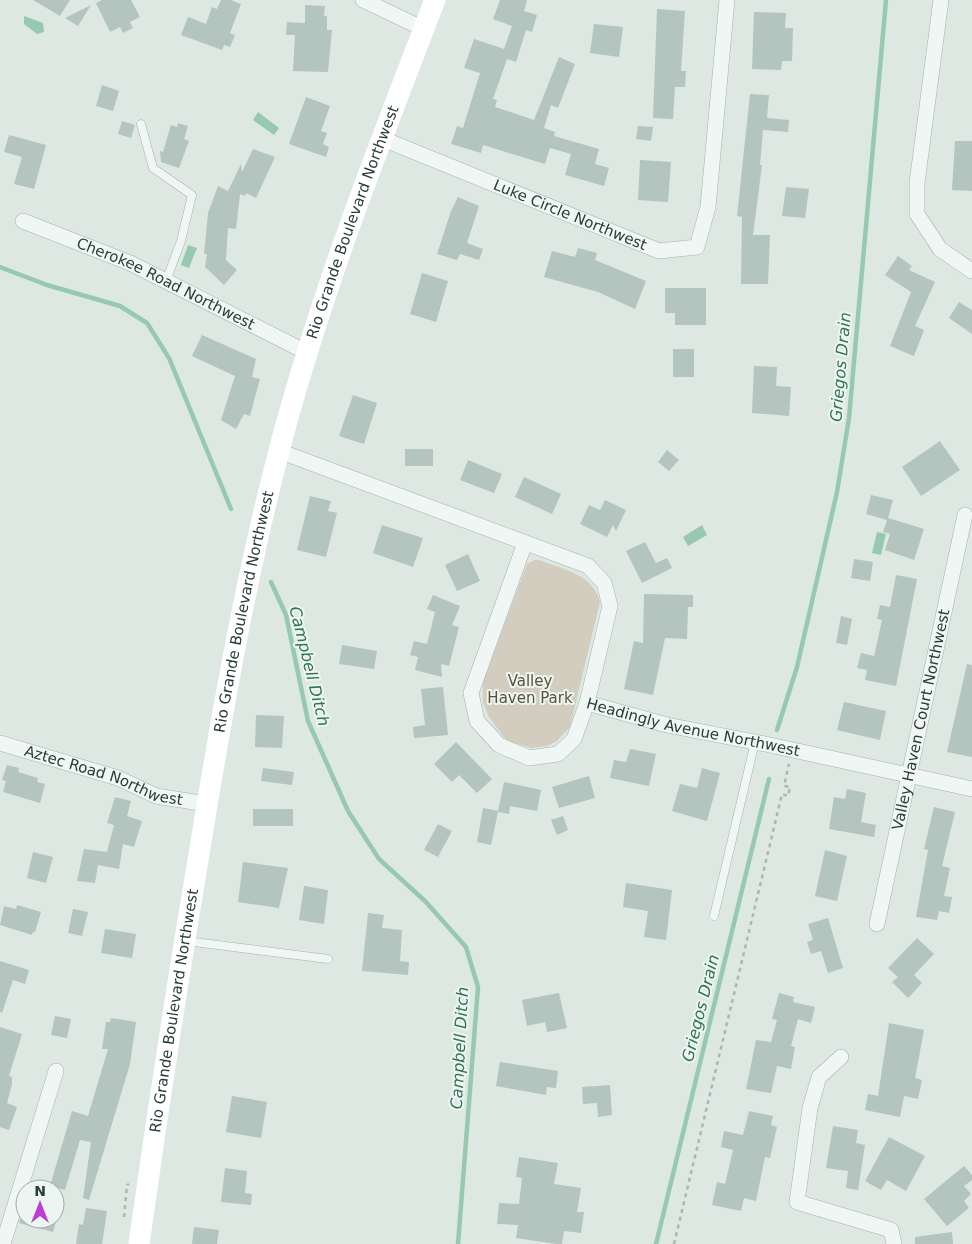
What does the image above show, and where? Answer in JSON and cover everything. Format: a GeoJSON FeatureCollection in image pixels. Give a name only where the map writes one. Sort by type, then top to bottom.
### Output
{"type":"FeatureCollection","features":[{"type":"Feature","properties":{"kind":"main road","name":"Rio Grande Boulevard Northwest"},"geometry":{"type":"LineString","coordinates":[[139,1244],[184,941],[230,673],[279,451],[306,352],[345,237],[436,0]]}},
{"type":"Feature","properties":{"kind":"street"},"geometry":{"type":"LineString","coordinates":[[363,0],[424,29]]}},
{"type":"Feature","properties":{"kind":"street","name":"Luke Circle Northwest"},"geometry":{"type":"LineString","coordinates":[[383,139],[659,250],[697,248],[708,207],[726,0]]}},
{"type":"Feature","properties":{"kind":"street"},"geometry":{"type":"LineString","coordinates":[[941,0],[917,183],[917,214],[940,249],[972,271]]}},
{"type":"Feature","properties":{"kind":"street","name":"Cherokee Road Northwest"},"geometry":{"type":"LineString","coordinates":[[23,221],[130,263],[306,352]]}},
{"type":"Feature","properties":{"kind":"street","name":"Headingly Avenue Northwest"},"geometry":{"type":"LineString","coordinates":[[279,451],[588,566],[604,583],[610,606],[587,703],[667,725],[972,789]]}},
{"type":"Feature","properties":{"kind":"street","name":"Valley Haven Court Northwest"},"geometry":{"type":"LineString","coordinates":[[877,924],[964,515]]}},
{"type":"Feature","properties":{"kind":"street"},"geometry":{"type":"LineString","coordinates":[[525,542],[471,693],[477,721],[499,745],[529,758],[558,754],[574,739],[587,703]]}},
{"type":"Feature","properties":{"kind":"street","name":"Aztec Road Northwest"},"geometry":{"type":"LineString","coordinates":[[0,743],[118,778],[156,796],[207,804]]}},
{"type":"Feature","properties":{"kind":"street"},"geometry":{"type":"LineString","coordinates":[[841,1057],[819,1078],[810,1108],[797,1202],[891,1230],[894,1244]]}},
{"type":"Feature","properties":{"kind":"street"},"geometry":{"type":"LineString","coordinates":[[3,1244],[56,1071]]}},
{"type":"Feature","properties":{"kind":"lane"},"geometry":{"type":"LineString","coordinates":[[141,124],[153,168],[192,195],[181,241],[166,281]]}},
{"type":"Feature","properties":{"kind":"lane"},"geometry":{"type":"LineString","coordinates":[[714,916],[755,742]]}},
{"type":"Feature","properties":{"kind":"lane"},"geometry":{"type":"LineString","coordinates":[[184,941],[328,959]]}},
{"type":"Feature","properties":{"kind":"path"},"geometry":{"type":"LineString","coordinates":[[674,1244],[782,794],[788,796],[790,787],[784,786],[792,750]]}},
{"type":"Feature","properties":{"kind":"green space","name":"Valley Haven Park"},"geometry":{"type":"Polygon","coordinates":[[[534,560],[567,570],[584,579],[591,585],[600,602],[570,727],[557,741],[547,746],[531,748],[507,741],[489,717],[483,703],[483,682],[527,564],[534,560]]]}},
{"type":"Feature","properties":{"kind":"shaded area"},"geometry":{"type":"Polygon","coordinates":[[[24,16],[43,23],[44,32],[37,34],[24,24],[24,16]]]}},
{"type":"Feature","properties":{"kind":"shaded area"},"geometry":{"type":"Polygon","coordinates":[[[258,112],[279,128],[274,135],[253,120],[258,112]]]}},
{"type":"Feature","properties":{"kind":"shaded area"},"geometry":{"type":"Polygon","coordinates":[[[188,245],[197,248],[189,268],[181,265],[188,245]]]}},
{"type":"Feature","properties":{"kind":"shaded area"},"geometry":{"type":"Polygon","coordinates":[[[702,525],[707,535],[688,546],[683,537],[702,525]]]}},
{"type":"Feature","properties":{"kind":"shaded area"},"geometry":{"type":"Polygon","coordinates":[[[877,532],[886,534],[881,555],[872,553],[877,532]]]}},
{"type":"Feature","properties":{"kind":"building"},"geometry":{"type":"Polygon","coordinates":[[[33,0],[70,0],[60,16],[33,0]]]}},
{"type":"Feature","properties":{"kind":"building"},"geometry":{"type":"Polygon","coordinates":[[[102,0],[131,0],[140,17],[130,22],[133,28],[123,33],[120,27],[110,32],[96,3],[102,0]]]}},
{"type":"Feature","properties":{"kind":"building"},"geometry":{"type":"Polygon","coordinates":[[[221,0],[231,0],[241,4],[230,33],[235,35],[230,47],[224,45],[222,50],[181,35],[188,17],[206,24],[212,7],[217,9],[221,0]]]}},
{"type":"Feature","properties":{"kind":"building"},"geometry":{"type":"Polygon","coordinates":[[[500,0],[527,0],[524,11],[537,15],[532,32],[526,30],[516,62],[507,59],[493,99],[497,100],[495,107],[534,120],[559,57],[575,64],[558,108],[551,105],[544,128],[555,132],[554,136],[599,149],[595,164],[609,168],[604,186],[565,175],[571,154],[550,148],[545,164],[483,145],[481,153],[451,144],[457,126],[463,128],[480,73],[464,68],[474,39],[504,49],[512,26],[493,19],[500,0]]]}},
{"type":"Feature","properties":{"kind":"building"},"geometry":{"type":"Polygon","coordinates":[[[91,5],[78,26],[65,18],[91,5]]]}},
{"type":"Feature","properties":{"kind":"building"},"geometry":{"type":"Polygon","coordinates":[[[305,5],[325,6],[324,16],[327,16],[327,30],[332,30],[328,72],[293,71],[295,35],[286,35],[287,22],[305,23],[305,5]]]}},
{"type":"Feature","properties":{"kind":"building"},"geometry":{"type":"Polygon","coordinates":[[[657,9],[685,11],[681,71],[686,71],[685,87],[675,87],[673,119],[653,118],[657,9]]]}},
{"type":"Feature","properties":{"kind":"building"},"geometry":{"type":"Polygon","coordinates":[[[754,12],[786,13],[785,28],[793,28],[792,61],[782,61],[781,70],[752,69],[754,12]]]}},
{"type":"Feature","properties":{"kind":"building"},"geometry":{"type":"Polygon","coordinates":[[[594,24],[623,27],[619,57],[590,53],[594,24]]]}},
{"type":"Feature","properties":{"kind":"building"},"geometry":{"type":"Polygon","coordinates":[[[102,85],[119,91],[113,111],[96,106],[102,85]]]}},
{"type":"Feature","properties":{"kind":"building"},"geometry":{"type":"Polygon","coordinates":[[[750,94],[769,95],[767,118],[789,120],[788,132],[763,130],[760,165],[762,165],[753,235],[770,235],[768,284],[741,284],[742,217],[737,216],[750,94]]]}},
{"type":"Feature","properties":{"kind":"building"},"geometry":{"type":"Polygon","coordinates":[[[306,97],[330,106],[321,131],[327,133],[323,144],[329,147],[326,157],[289,144],[306,97]]]}},
{"type":"Feature","properties":{"kind":"building"},"geometry":{"type":"Polygon","coordinates":[[[122,121],[135,125],[131,138],[118,134],[122,121]]]}},
{"type":"Feature","properties":{"kind":"building"},"geometry":{"type":"Polygon","coordinates":[[[178,123],[188,126],[184,139],[189,141],[179,168],[161,162],[160,151],[163,152],[171,125],[177,127],[178,123]]]}},
{"type":"Feature","properties":{"kind":"building"},"geometry":{"type":"Polygon","coordinates":[[[638,126],[653,127],[651,141],[636,139],[638,126]]]}},
{"type":"Feature","properties":{"kind":"building"},"geometry":{"type":"Polygon","coordinates":[[[9,135],[46,145],[34,189],[14,184],[22,157],[4,152],[9,135]]]}},
{"type":"Feature","properties":{"kind":"building"},"geometry":{"type":"Polygon","coordinates":[[[955,141],[972,141],[972,191],[952,190],[955,141]]]}},
{"type":"Feature","properties":{"kind":"building"},"geometry":{"type":"Polygon","coordinates":[[[253,149],[275,157],[256,198],[246,193],[245,196],[240,194],[236,229],[228,228],[226,260],[237,270],[224,285],[205,267],[207,254],[204,254],[208,213],[218,186],[228,191],[241,164],[242,172],[253,149]]]}},
{"type":"Feature","properties":{"kind":"building"},"geometry":{"type":"Polygon","coordinates":[[[640,160],[671,162],[668,202],[638,200],[640,160]]]}},
{"type":"Feature","properties":{"kind":"building"},"geometry":{"type":"Polygon","coordinates":[[[786,187],[809,189],[805,218],[782,216],[786,187]]]}},
{"type":"Feature","properties":{"kind":"building"},"geometry":{"type":"Polygon","coordinates":[[[458,197],[479,206],[467,243],[483,249],[479,260],[460,254],[457,260],[437,254],[451,211],[458,197]]]}},
{"type":"Feature","properties":{"kind":"building"},"geometry":{"type":"Polygon","coordinates":[[[578,248],[597,253],[595,260],[646,281],[635,309],[598,292],[544,277],[552,251],[575,257],[578,248]]]}},
{"type":"Feature","properties":{"kind":"building"},"geometry":{"type":"Polygon","coordinates":[[[898,256],[912,266],[909,270],[935,282],[915,326],[924,330],[914,356],[890,346],[911,292],[885,275],[898,256]]]}},
{"type":"Feature","properties":{"kind":"building"},"geometry":{"type":"Polygon","coordinates":[[[422,273],[448,281],[436,322],[410,314],[422,273]]]}},
{"type":"Feature","properties":{"kind":"building"},"geometry":{"type":"Polygon","coordinates":[[[665,288],[706,288],[706,325],[675,325],[675,313],[665,313],[665,288]]]}},
{"type":"Feature","properties":{"kind":"building"},"geometry":{"type":"Polygon","coordinates":[[[959,302],[972,310],[972,334],[949,318],[959,302]]]}},
{"type":"Feature","properties":{"kind":"building"},"geometry":{"type":"Polygon","coordinates":[[[202,335],[256,359],[252,377],[260,379],[250,416],[244,414],[236,429],[221,420],[235,376],[192,356],[202,335]]]}},
{"type":"Feature","properties":{"kind":"building"},"geometry":{"type":"Polygon","coordinates":[[[673,349],[694,349],[694,377],[673,377],[673,349]]]}},
{"type":"Feature","properties":{"kind":"building"},"geometry":{"type":"Polygon","coordinates":[[[754,366],[777,367],[776,386],[791,387],[789,416],[752,413],[754,366]]]}},
{"type":"Feature","properties":{"kind":"building"},"geometry":{"type":"Polygon","coordinates":[[[353,395],[377,403],[364,444],[339,436],[353,395]]]}},
{"type":"Feature","properties":{"kind":"building"},"geometry":{"type":"Polygon","coordinates":[[[940,441],[960,470],[921,496],[902,467],[940,441]]]}},
{"type":"Feature","properties":{"kind":"building"},"geometry":{"type":"Polygon","coordinates":[[[405,449],[433,449],[433,466],[405,466],[405,449]]]}},
{"type":"Feature","properties":{"kind":"building"},"geometry":{"type":"Polygon","coordinates":[[[667,450],[679,460],[669,471],[658,462],[667,450]]]}},
{"type":"Feature","properties":{"kind":"building"},"geometry":{"type":"Polygon","coordinates":[[[468,460],[502,474],[494,493],[460,480],[468,460]]]}},
{"type":"Feature","properties":{"kind":"building"},"geometry":{"type":"Polygon","coordinates":[[[524,477],[561,494],[552,514],[515,497],[524,477]]]}},
{"type":"Feature","properties":{"kind":"building"},"geometry":{"type":"Polygon","coordinates":[[[871,495],[893,500],[888,518],[924,529],[914,560],[885,550],[890,534],[883,532],[887,520],[866,514],[871,495]]]}},
{"type":"Feature","properties":{"kind":"building"},"geometry":{"type":"Polygon","coordinates":[[[310,496],[331,501],[328,511],[337,513],[326,557],[297,550],[310,496]]]}},
{"type":"Feature","properties":{"kind":"building"},"geometry":{"type":"Polygon","coordinates":[[[605,500],[626,510],[616,531],[613,525],[607,537],[580,524],[589,505],[600,510],[605,500]]]}},
{"type":"Feature","properties":{"kind":"building"},"geometry":{"type":"Polygon","coordinates":[[[382,525],[423,538],[413,567],[373,553],[382,525]]]}},
{"type":"Feature","properties":{"kind":"building"},"geometry":{"type":"Polygon","coordinates":[[[645,542],[656,563],[667,558],[672,568],[642,583],[626,551],[645,542]]]}},
{"type":"Feature","properties":{"kind":"building"},"geometry":{"type":"Polygon","coordinates":[[[468,554],[480,581],[457,591],[445,565],[468,554]]]}},
{"type":"Feature","properties":{"kind":"building"},"geometry":{"type":"Polygon","coordinates":[[[854,559],[873,562],[870,581],[851,578],[854,559]]]}},
{"type":"Feature","properties":{"kind":"building"},"geometry":{"type":"Polygon","coordinates":[[[896,575],[917,579],[896,686],[865,680],[867,670],[857,668],[861,653],[874,656],[882,620],[877,619],[880,605],[890,607],[896,575]]]}},
{"type":"Feature","properties":{"kind":"building"},"geometry":{"type":"Polygon","coordinates":[[[644,594],[693,595],[693,607],[688,607],[687,639],[665,638],[653,695],[624,689],[634,641],[643,643],[644,594]]]}},
{"type":"Feature","properties":{"kind":"building"},"geometry":{"type":"Polygon","coordinates":[[[433,595],[460,606],[452,625],[459,627],[449,666],[441,664],[442,677],[415,670],[418,657],[410,655],[414,641],[427,644],[435,612],[427,609],[433,595]]]}},
{"type":"Feature","properties":{"kind":"building"},"geometry":{"type":"Polygon","coordinates":[[[841,616],[852,619],[847,645],[836,643],[841,616]]]}},
{"type":"Feature","properties":{"kind":"building"},"geometry":{"type":"Polygon","coordinates":[[[342,645],[377,651],[374,669],[339,664],[342,645]]]}},
{"type":"Feature","properties":{"kind":"building"},"geometry":{"type":"Polygon","coordinates":[[[967,664],[972,665],[972,757],[947,752],[967,664]]]}},
{"type":"Feature","properties":{"kind":"building"},"geometry":{"type":"Polygon","coordinates":[[[443,687],[448,735],[414,738],[413,727],[425,725],[421,689],[443,687]]]}},
{"type":"Feature","properties":{"kind":"building"},"geometry":{"type":"Polygon","coordinates":[[[844,702],[886,711],[880,740],[837,730],[844,702]]]}},
{"type":"Feature","properties":{"kind":"building"},"geometry":{"type":"Polygon","coordinates":[[[256,715],[284,716],[282,748],[255,747],[256,715]]]}},
{"type":"Feature","properties":{"kind":"building"},"geometry":{"type":"Polygon","coordinates":[[[456,742],[492,779],[477,793],[459,775],[452,782],[434,764],[456,742]]]}},
{"type":"Feature","properties":{"kind":"building"},"geometry":{"type":"Polygon","coordinates":[[[630,749],[656,754],[649,786],[610,778],[614,760],[626,762],[630,749]]]}},
{"type":"Feature","properties":{"kind":"building"},"geometry":{"type":"Polygon","coordinates":[[[7,765],[19,768],[18,772],[38,778],[37,782],[45,784],[40,803],[3,792],[6,781],[2,780],[7,765]]]}},
{"type":"Feature","properties":{"kind":"building"},"geometry":{"type":"Polygon","coordinates":[[[263,768],[294,772],[292,785],[261,781],[263,768]]]}},
{"type":"Feature","properties":{"kind":"building"},"geometry":{"type":"Polygon","coordinates":[[[702,768],[720,773],[707,821],[672,811],[680,784],[697,788],[702,768]]]}},
{"type":"Feature","properties":{"kind":"building"},"geometry":{"type":"Polygon","coordinates":[[[589,776],[595,798],[559,808],[552,787],[589,776]]]}},
{"type":"Feature","properties":{"kind":"building"},"geometry":{"type":"Polygon","coordinates":[[[504,782],[541,790],[537,811],[510,806],[509,814],[498,812],[491,845],[477,842],[483,808],[498,811],[504,782]]]}},
{"type":"Feature","properties":{"kind":"building"},"geometry":{"type":"Polygon","coordinates":[[[847,789],[866,793],[861,822],[876,825],[874,837],[829,829],[834,797],[845,799],[847,789]]]}},
{"type":"Feature","properties":{"kind":"building"},"geometry":{"type":"Polygon","coordinates":[[[115,797],[131,801],[127,816],[142,821],[134,847],[123,844],[119,869],[98,865],[95,883],[77,881],[84,849],[107,852],[114,825],[107,823],[115,797]]]}},
{"type":"Feature","properties":{"kind":"building"},"geometry":{"type":"Polygon","coordinates":[[[934,807],[955,812],[942,866],[950,868],[944,896],[952,897],[949,913],[939,911],[937,920],[916,917],[928,850],[924,849],[934,807]]]}},
{"type":"Feature","properties":{"kind":"building"},"geometry":{"type":"Polygon","coordinates":[[[253,809],[293,809],[293,826],[253,826],[253,809]]]}},
{"type":"Feature","properties":{"kind":"building"},"geometry":{"type":"Polygon","coordinates":[[[563,816],[568,830],[557,835],[551,820],[563,816]]]}},
{"type":"Feature","properties":{"kind":"building"},"geometry":{"type":"Polygon","coordinates":[[[438,824],[452,831],[438,857],[424,850],[438,824]]]}},
{"type":"Feature","properties":{"kind":"building"},"geometry":{"type":"Polygon","coordinates":[[[825,850],[847,856],[837,901],[815,896],[825,850]]]}},
{"type":"Feature","properties":{"kind":"building"},"geometry":{"type":"Polygon","coordinates":[[[33,852],[53,857],[46,883],[27,878],[33,852]]]}},
{"type":"Feature","properties":{"kind":"building"},"geometry":{"type":"Polygon","coordinates":[[[243,862],[288,868],[279,908],[238,902],[243,862]]]}},
{"type":"Feature","properties":{"kind":"building"},"geometry":{"type":"Polygon","coordinates":[[[626,883],[672,890],[666,940],[644,937],[648,911],[623,907],[626,883]]]}},
{"type":"Feature","properties":{"kind":"building"},"geometry":{"type":"Polygon","coordinates":[[[304,886],[328,890],[324,924],[299,920],[304,886]]]}},
{"type":"Feature","properties":{"kind":"building"},"geometry":{"type":"Polygon","coordinates":[[[17,905],[41,912],[35,932],[32,935],[0,925],[4,906],[16,909],[17,905]]]}},
{"type":"Feature","properties":{"kind":"building"},"geometry":{"type":"Polygon","coordinates":[[[73,909],[88,912],[82,936],[68,933],[73,909]]]}},
{"type":"Feature","properties":{"kind":"building"},"geometry":{"type":"Polygon","coordinates":[[[368,913],[384,915],[382,928],[402,930],[400,961],[409,962],[408,975],[362,971],[368,913]]]}},
{"type":"Feature","properties":{"kind":"building"},"geometry":{"type":"Polygon","coordinates":[[[828,918],[843,968],[828,973],[821,951],[811,954],[807,942],[813,940],[808,924],[828,918]]]}},
{"type":"Feature","properties":{"kind":"building"},"geometry":{"type":"Polygon","coordinates":[[[105,929],[136,934],[132,958],[101,953],[105,929]]]}},
{"type":"Feature","properties":{"kind":"building"},"geometry":{"type":"Polygon","coordinates":[[[917,938],[934,954],[914,975],[922,983],[908,998],[892,982],[898,977],[888,968],[917,938]]]}},
{"type":"Feature","properties":{"kind":"building"},"geometry":{"type":"Polygon","coordinates":[[[0,961],[29,970],[25,984],[13,980],[2,1013],[0,1012],[0,961]]]}},
{"type":"Feature","properties":{"kind":"building"},"geometry":{"type":"Polygon","coordinates":[[[559,993],[567,1028],[547,1032],[545,1022],[527,1026],[522,1000],[559,993]]]}},
{"type":"Feature","properties":{"kind":"building"},"geometry":{"type":"Polygon","coordinates":[[[779,993],[794,997],[793,1002],[815,1007],[811,1023],[798,1019],[791,1046],[795,1047],[791,1069],[777,1066],[771,1093],[746,1089],[756,1040],[771,1042],[777,1020],[772,1019],[779,993]]]}},
{"type":"Feature","properties":{"kind":"building"},"geometry":{"type":"Polygon","coordinates":[[[55,1016],[71,1019],[67,1038],[51,1035],[55,1016]]]}},
{"type":"Feature","properties":{"kind":"building"},"geometry":{"type":"Polygon","coordinates":[[[111,1018],[136,1022],[130,1064],[89,1200],[83,1198],[91,1142],[80,1140],[65,1190],[65,1179],[52,1179],[72,1111],[88,1116],[108,1049],[102,1049],[106,1022],[110,1022],[111,1018]]]}},
{"type":"Feature","properties":{"kind":"building"},"geometry":{"type":"Polygon","coordinates":[[[889,1023],[924,1030],[915,1078],[922,1080],[918,1099],[904,1096],[900,1117],[865,1110],[868,1094],[878,1096],[889,1023]]]}},
{"type":"Feature","properties":{"kind":"building"},"geometry":{"type":"Polygon","coordinates":[[[0,1027],[22,1034],[9,1076],[12,1077],[12,1084],[7,1103],[17,1107],[9,1130],[0,1127],[0,1027]]]}},
{"type":"Feature","properties":{"kind":"building"},"geometry":{"type":"Polygon","coordinates":[[[500,1062],[558,1071],[556,1088],[547,1087],[546,1095],[496,1086],[500,1062]]]}},
{"type":"Feature","properties":{"kind":"building"},"geometry":{"type":"Polygon","coordinates":[[[610,1085],[612,1115],[598,1117],[597,1103],[583,1104],[582,1087],[610,1085]]]}},
{"type":"Feature","properties":{"kind":"building"},"geometry":{"type":"Polygon","coordinates":[[[232,1096],[267,1102],[261,1138],[226,1132],[232,1096]]]}},
{"type":"Feature","properties":{"kind":"building"},"geometry":{"type":"Polygon","coordinates":[[[749,1111],[773,1116],[771,1125],[777,1127],[770,1158],[765,1157],[756,1201],[744,1198],[741,1211],[712,1205],[717,1182],[725,1184],[733,1150],[721,1147],[724,1131],[743,1135],[749,1111]]]}},
{"type":"Feature","properties":{"kind":"building"},"geometry":{"type":"Polygon","coordinates":[[[833,1126],[858,1130],[856,1143],[865,1145],[858,1190],[846,1188],[848,1171],[826,1168],[833,1126]]]}},
{"type":"Feature","properties":{"kind":"building"},"geometry":{"type":"Polygon","coordinates":[[[889,1137],[925,1156],[906,1191],[887,1180],[881,1190],[865,1181],[889,1137]]]}},
{"type":"Feature","properties":{"kind":"building"},"geometry":{"type":"Polygon","coordinates":[[[519,1157],[558,1163],[554,1184],[581,1188],[577,1212],[584,1212],[581,1233],[564,1231],[562,1244],[556,1244],[516,1238],[518,1225],[497,1224],[499,1203],[519,1204],[522,1178],[516,1177],[519,1157]]]}},
{"type":"Feature","properties":{"kind":"building"},"geometry":{"type":"Polygon","coordinates":[[[964,1166],[972,1175],[972,1180],[964,1186],[971,1194],[964,1201],[969,1208],[947,1226],[924,1199],[964,1166]]]}},
{"type":"Feature","properties":{"kind":"building"},"geometry":{"type":"Polygon","coordinates":[[[225,1168],[247,1171],[245,1193],[252,1194],[251,1205],[221,1202],[225,1168]]]}},
{"type":"Feature","properties":{"kind":"building"},"geometry":{"type":"Polygon","coordinates":[[[86,1208],[107,1211],[102,1244],[76,1244],[79,1224],[83,1225],[86,1208]]]}},
{"type":"Feature","properties":{"kind":"building"},"geometry":{"type":"Polygon","coordinates":[[[194,1227],[219,1230],[217,1244],[192,1244],[194,1227]]]}},
{"type":"Feature","properties":{"kind":"building"},"geometry":{"type":"Polygon","coordinates":[[[42,1229],[54,1229],[53,1232],[42,1229]]]}},
{"type":"Feature","properties":{"kind":"building"},"geometry":{"type":"Polygon","coordinates":[[[952,1232],[953,1244],[915,1244],[915,1237],[952,1232]]]}},
{"type":"Feature","properties":{"kind":"waterway","name":"Griegos Drain"},"geometry":{"type":"LineString","coordinates":[[777,730],[797,667],[837,492],[849,418],[886,0]]}},
{"type":"Feature","properties":{"kind":"waterway","name":"Campbell Ditch"},"geometry":{"type":"LineString","coordinates":[[0,267],[47,285],[120,306],[147,323],[169,358],[231,509]]}},
{"type":"Feature","properties":{"kind":"waterway","name":"Campbell Ditch"},"geometry":{"type":"LineString","coordinates":[[271,582],[286,615],[308,721],[348,811],[379,859],[425,901],[466,947],[478,987],[458,1244]]}},
{"type":"Feature","properties":{"kind":"waterway","name":"Griegos Drain"},"geometry":{"type":"LineString","coordinates":[[656,1244],[769,779]]}}]}
